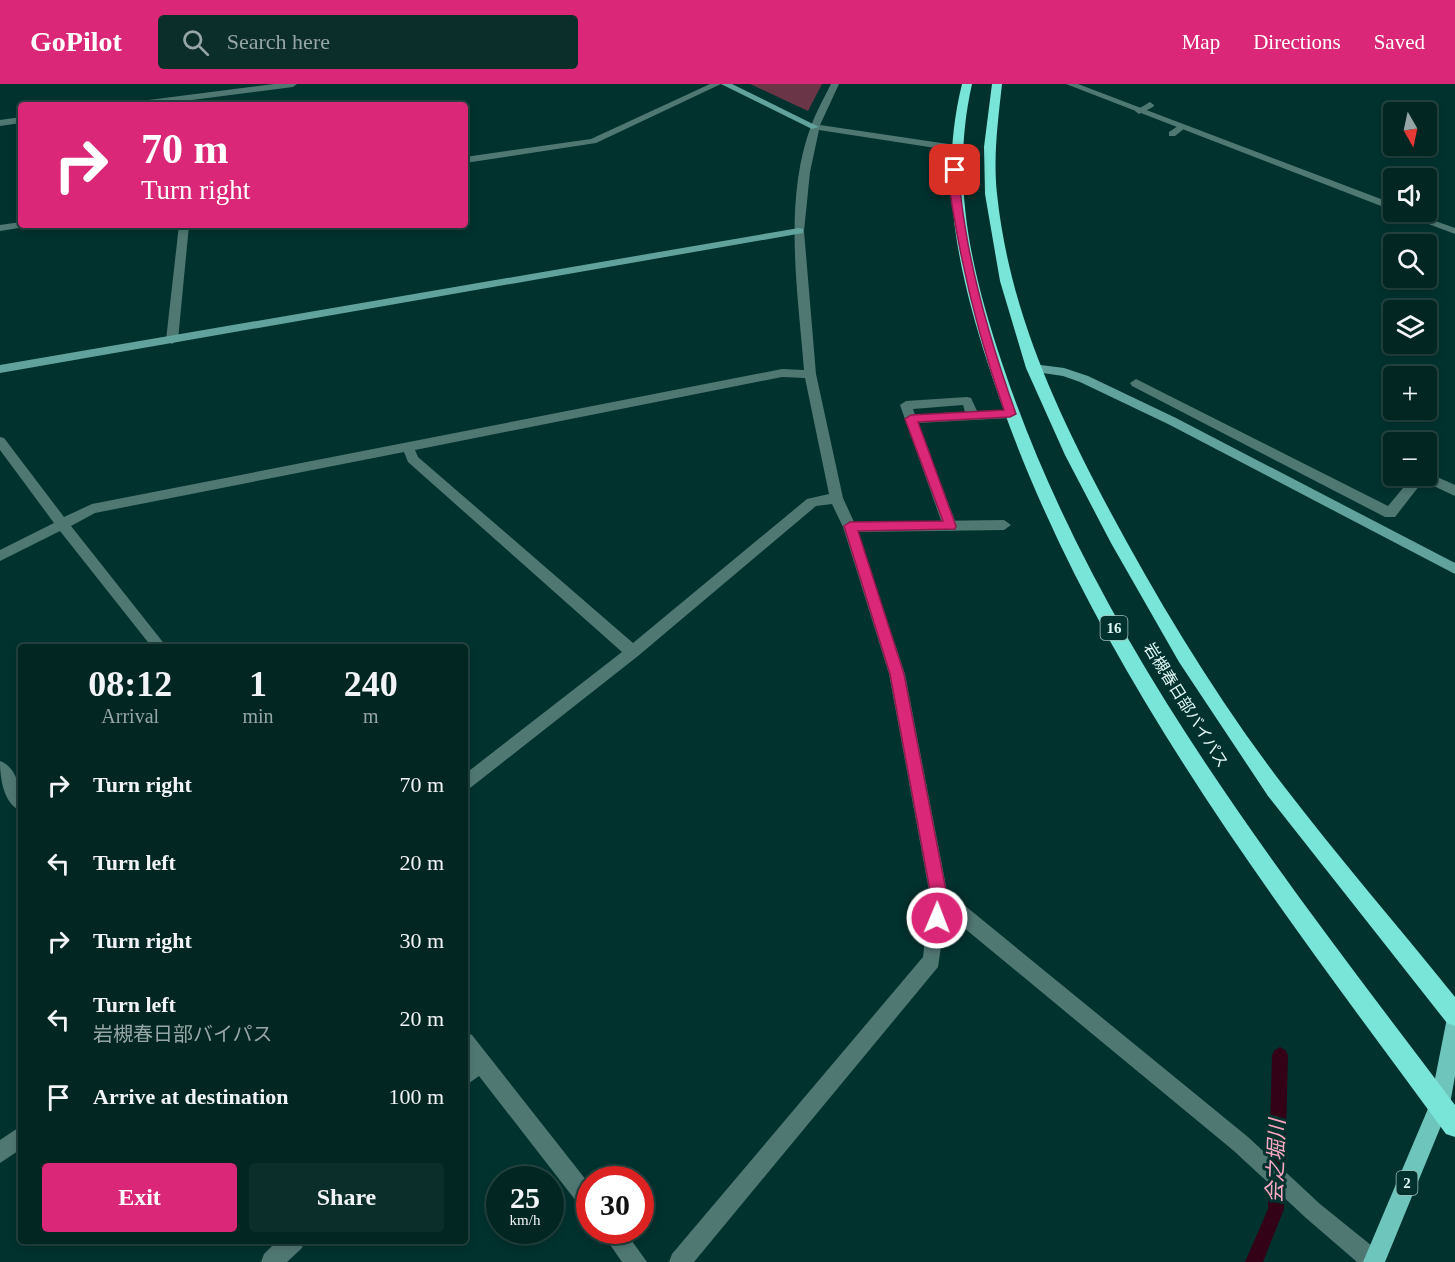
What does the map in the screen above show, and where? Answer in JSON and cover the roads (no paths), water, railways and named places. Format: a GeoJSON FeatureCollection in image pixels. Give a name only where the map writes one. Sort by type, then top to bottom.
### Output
{"type":"FeatureCollection","features":[{"type":"Feature","properties":{"kind":"highway","name":"岩槻春日部バイパス"},"geometry":{"type":"LineString","coordinates":[[967,84],[956,148],[955,193],[970,282],[991,359],[1028,460],[1070,549],[1135,666],[1229,817],[1455,1125]]}},
{"type":"Feature","properties":{"kind":"highway","name":"岩槻春日部バイパス"},"geometry":{"type":"LineString","coordinates":[[997,84],[989,147],[991,194],[1006,281],[1033,368],[1073,455],[1100,508],[1185,657],[1275,790],[1455,1015]]}},
{"type":"Feature","properties":{"kind":"main road","name":"2"},"geometry":{"type":"LineString","coordinates":[[1374,1262],[1440,1104],[1455,1023]]}},
{"type":"Feature","properties":{"kind":"street"},"geometry":{"type":"LineString","coordinates":[[197,101],[198,84]]}},
{"type":"Feature","properties":{"kind":"street"},"geometry":{"type":"LineString","coordinates":[[181,102],[293,84]]}},
{"type":"Feature","properties":{"kind":"street"},"geometry":{"type":"LineString","coordinates":[[468,160],[593,141],[717,84]]}},
{"type":"Feature","properties":{"kind":"street"},"geometry":{"type":"LineString","coordinates":[[725,84],[815,127],[956,148]]}},
{"type":"Feature","properties":{"kind":"street"},"geometry":{"type":"LineString","coordinates":[[681,1262],[932,961],[939,896],[897,674],[850,526],[836,498],[810,374],[799,231],[805,172],[815,127],[835,84]]}},
{"type":"Feature","properties":{"kind":"street"},"geometry":{"type":"LineString","coordinates":[[1070,84],[1383,204]]}},
{"type":"Feature","properties":{"kind":"street"},"geometry":{"type":"LineString","coordinates":[[1139,111],[1150,105]]}},
{"type":"Feature","properties":{"kind":"street"},"geometry":{"type":"LineString","coordinates":[[0,123],[18,120]]}},
{"type":"Feature","properties":{"kind":"street"},"geometry":{"type":"LineString","coordinates":[[1172,134],[1181,128]]}},
{"type":"Feature","properties":{"kind":"street"},"geometry":{"type":"LineString","coordinates":[[1430,222],[1455,231]]}},
{"type":"Feature","properties":{"kind":"street"},"geometry":{"type":"LineString","coordinates":[[0,228],[18,225]]}},
{"type":"Feature","properties":{"kind":"street"},"geometry":{"type":"LineString","coordinates":[[172,340],[184,228]]}},
{"type":"Feature","properties":{"kind":"street"},"geometry":{"type":"LineString","coordinates":[[0,369],[799,231]]}},
{"type":"Feature","properties":{"kind":"street"},"geometry":{"type":"LineString","coordinates":[[1033,368],[1064,372],[1084,379],[1172,421],[1455,569]]}},
{"type":"Feature","properties":{"kind":"street"},"geometry":{"type":"LineString","coordinates":[[0,556],[92,509],[782,373],[810,374]]}},
{"type":"Feature","properties":{"kind":"street"},"geometry":{"type":"LineString","coordinates":[[1136,383],[1390,513],[1413,486]]}},
{"type":"Feature","properties":{"kind":"street"},"geometry":{"type":"LineString","coordinates":[[1172,421],[1183,406]]}},
{"type":"Feature","properties":{"kind":"street"},"geometry":{"type":"LineString","coordinates":[[950,526],[911,419],[1010,414]]}},
{"type":"Feature","properties":{"kind":"street"},"geometry":{"type":"LineString","coordinates":[[0,441],[62,524],[157,644]]}},
{"type":"Feature","properties":{"kind":"street"},"geometry":{"type":"LineString","coordinates":[[408,446],[412,459],[633,652]]}},
{"type":"Feature","properties":{"kind":"street"},"geometry":{"type":"LineString","coordinates":[[1437,483],[1455,491]]}},
{"type":"Feature","properties":{"kind":"street"},"geometry":{"type":"LineString","coordinates":[[468,782],[633,652],[812,502],[836,498]]}},
{"type":"Feature","properties":{"kind":"street"},"geometry":{"type":"LineString","coordinates":[[850,526],[1004,525]]}},
{"type":"Feature","properties":{"kind":"street"},"geometry":{"type":"LineString","coordinates":[[0,768],[18,798]]}},
{"type":"Feature","properties":{"kind":"street"},"geometry":{"type":"LineString","coordinates":[[939,896],[1241,1144],[1313,1211],[1374,1262]]}},
{"type":"Feature","properties":{"kind":"street"},"geometry":{"type":"LineString","coordinates":[[468,1046],[576,1185]]}},
{"type":"Feature","properties":{"kind":"street"},"geometry":{"type":"LineString","coordinates":[[468,1073],[480,1062]]}},
{"type":"Feature","properties":{"kind":"street"},"geometry":{"type":"LineString","coordinates":[[0,1153],[18,1138]]}},
{"type":"Feature","properties":{"kind":"street"},"geometry":{"type":"LineString","coordinates":[[272,1262],[290,1244]]}},
{"type":"Feature","properties":{"kind":"street"},"geometry":{"type":"LineString","coordinates":[[622,1244],[636,1262]]}},
{"type":"Feature","properties":{"kind":"waterway","name":"会之堀川"},"geometry":{"type":"LineString","coordinates":[[1254,1262],[1276,1209],[1280,1055]]}}]}
